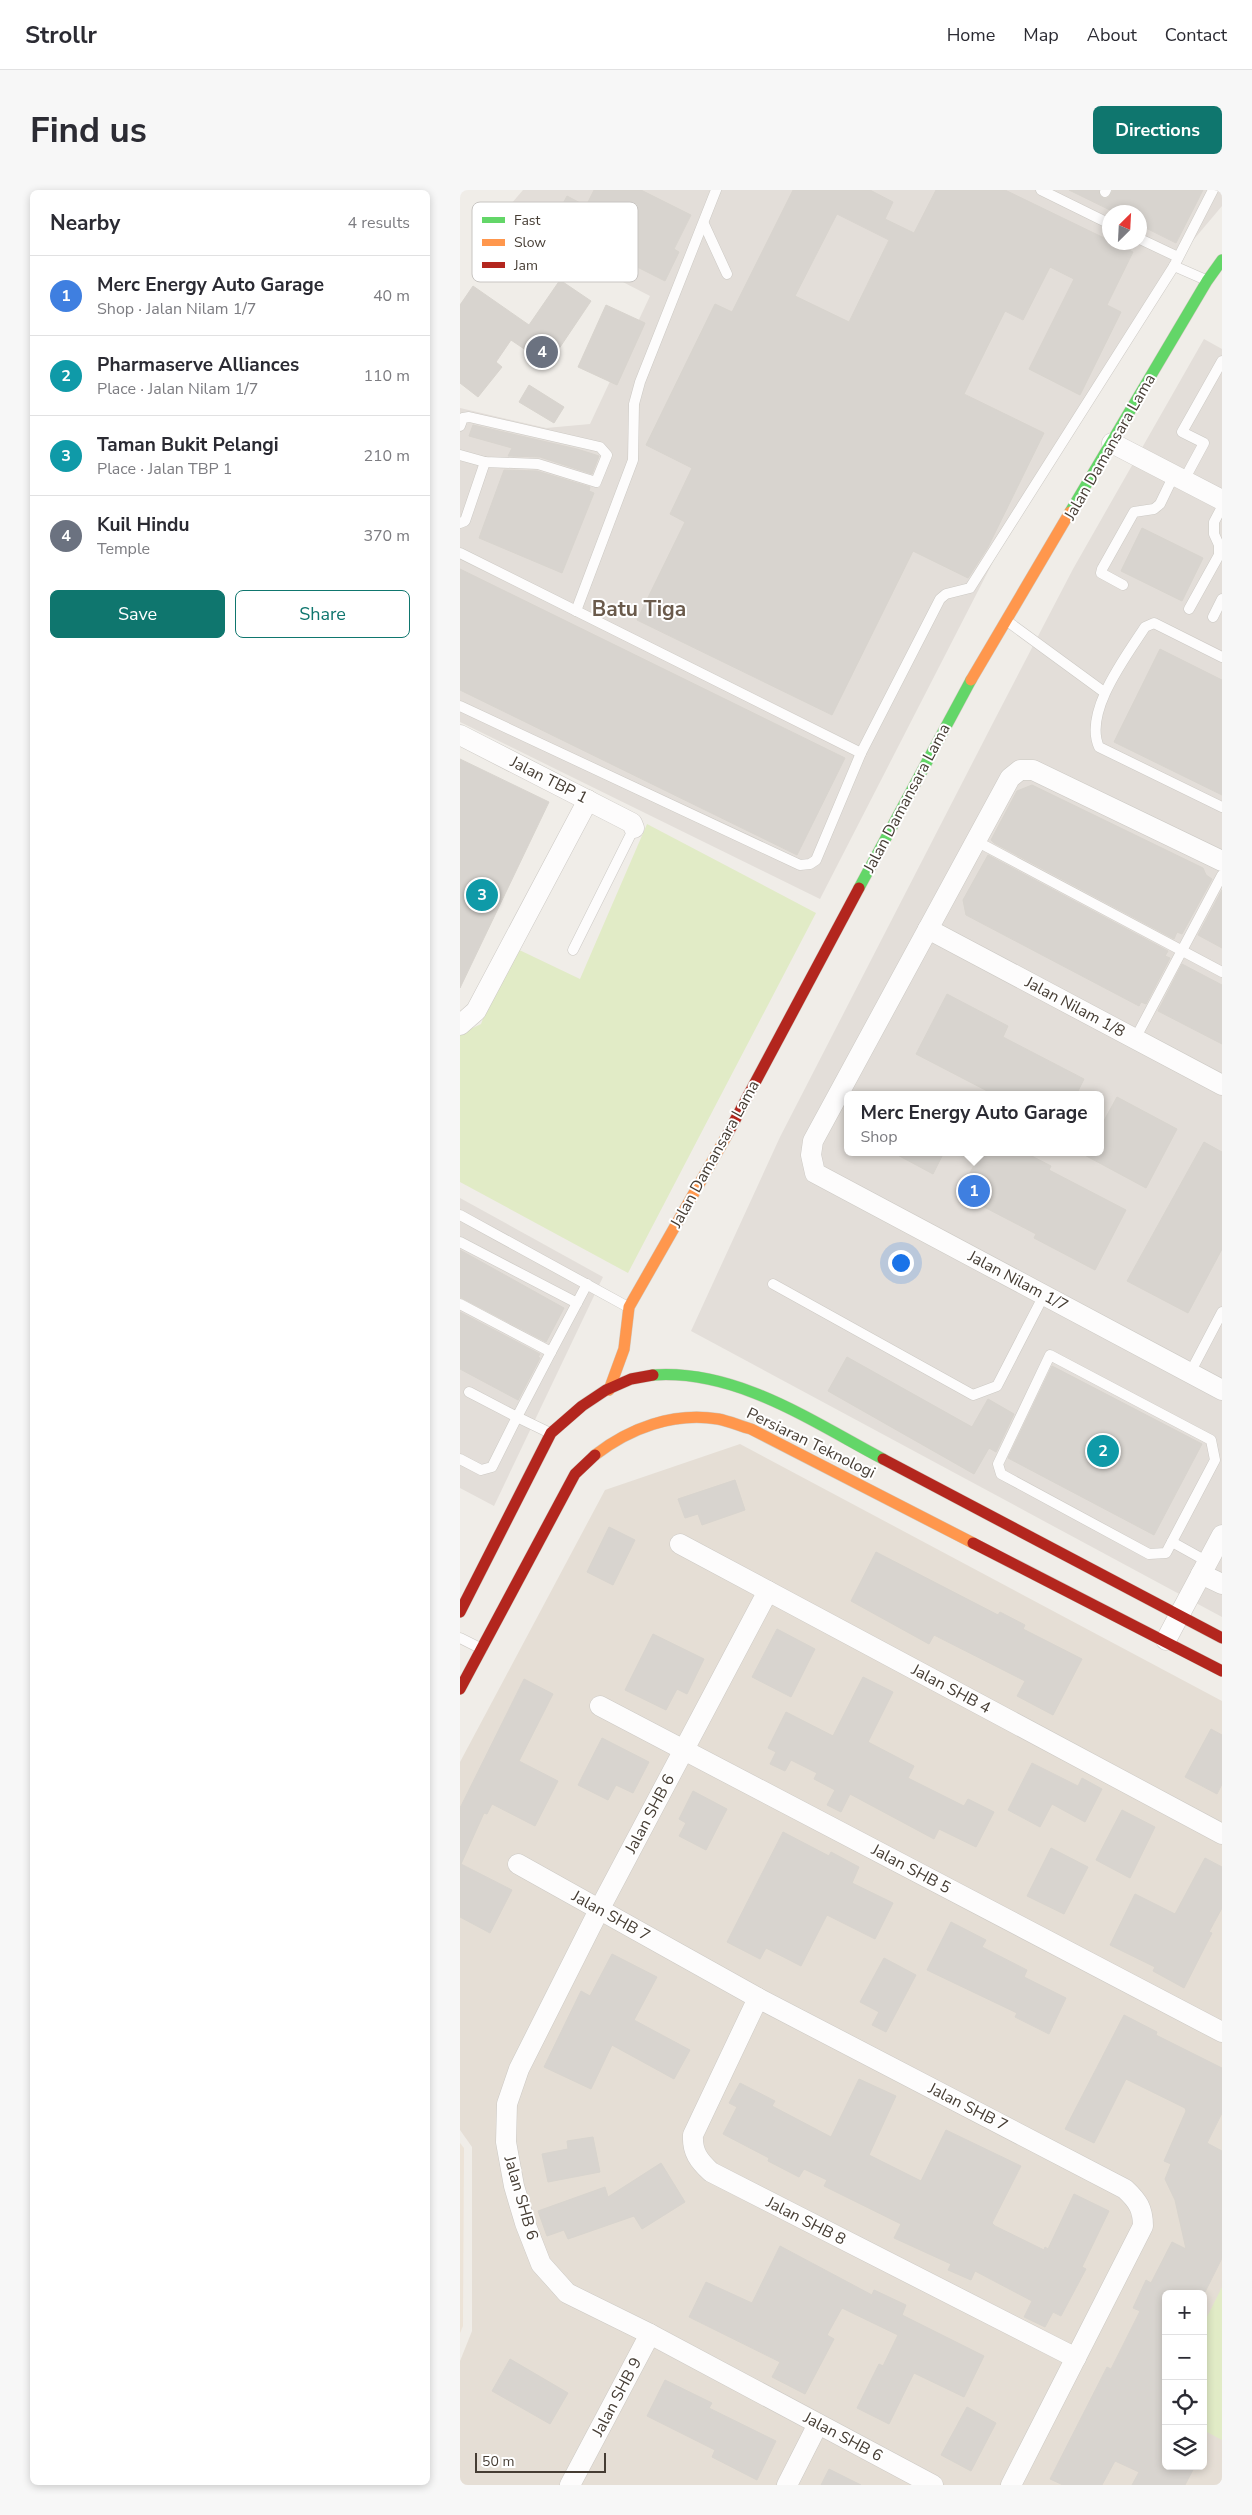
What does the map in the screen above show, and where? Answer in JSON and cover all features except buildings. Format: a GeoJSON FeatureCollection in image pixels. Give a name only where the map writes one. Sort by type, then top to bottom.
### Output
{"type":"FeatureCollection","features":[{"type":"Feature","properties":{"kind":"main road","name":"Jalan Damansara Lama"},"geometry":{"type":"LineString","coordinates":[[609,1390],[624,1349],[629,1307],[736,1120],[935,746],[1006,620],[1207,281],[1222,260]]}},
{"type":"Feature","properties":{"kind":"main road","name":"Persiaran Teknologi"},"geometry":{"type":"LineString","coordinates":[[460,1612],[551,1433],[574,1411],[609,1390],[644,1376],[668,1376],[705,1380],[757,1393],[1222,1638]]}},
{"type":"Feature","properties":{"kind":"main road","name":"Persiaran Teknologi"},"geometry":{"type":"LineString","coordinates":[[460,1689],[575,1474],[593,1454],[629,1432],[669,1418],[714,1418],[751,1429],[1166,1640],[1222,1671]]}},
{"type":"Feature","properties":{"kind":"street"},"geometry":{"type":"LineString","coordinates":[[1112,443],[1222,500]]}},
{"type":"Feature","properties":{"kind":"street","name":"Jalan TBP 1"},"geometry":{"type":"LineString","coordinates":[[460,735],[632,823],[634,828]]}},
{"type":"Feature","properties":{"kind":"street"},"geometry":{"type":"LineString","coordinates":[[928,929],[1010,778],[1020,770],[1033,770],[1222,861]]}},
{"type":"Feature","properties":{"kind":"street"},"geometry":{"type":"LineString","coordinates":[[460,1025],[476,1011],[588,800]]}},
{"type":"Feature","properties":{"kind":"street","name":"Jalan Nilam 1/8"},"geometry":{"type":"LineString","coordinates":[[928,929],[1222,1085]]}},
{"type":"Feature","properties":{"kind":"street","name":"Jalan Nilam 1/7"},"geometry":{"type":"LineString","coordinates":[[928,929],[813,1141],[811,1155],[815,1172],[1222,1390]]}},
{"type":"Feature","properties":{"kind":"street"},"geometry":{"type":"LineString","coordinates":[[624,1349],[638,1365],[644,1376]]}},
{"type":"Feature","properties":{"kind":"street"},"geometry":{"type":"LineString","coordinates":[[1166,1640],[1222,1535]]}},
{"type":"Feature","properties":{"kind":"street","name":"Jalan SHB 4"},"geometry":{"type":"LineString","coordinates":[[680,1544],[1222,1834]]}},
{"type":"Feature","properties":{"kind":"street"},"geometry":{"type":"LineString","coordinates":[[1204,1568],[1222,1584]]}},
{"type":"Feature","properties":{"kind":"street","name":"Jalan SHB 6"},"geometry":{"type":"LineString","coordinates":[[768,1591],[599,1910],[519,2069],[507,2104],[506,2142],[514,2186],[525,2223],[541,2264],[567,2293],[650,2334],[933,2485]]}},
{"type":"Feature","properties":{"kind":"street","name":"Jalan SHB 5"},"geometry":{"type":"LineString","coordinates":[[600,1706],[1222,2032]]}},
{"type":"Feature","properties":{"kind":"street","name":"Jalan SHB 7"},"geometry":{"type":"LineString","coordinates":[[518,1864],[758,1998],[1125,2189],[1137,2200],[1143,2213],[1143,2226],[1011,2485]]}},
{"type":"Feature","properties":{"kind":"street","name":"Jalan SHB 8"},"geometry":{"type":"LineString","coordinates":[[758,1998],[693,2135],[692,2147],[699,2160],[711,2172],[1076,2358]]}},
{"type":"Feature","properties":{"kind":"street","name":"Jalan SHB 9"},"geometry":{"type":"LineString","coordinates":[[570,2485],[650,2334]]}},
{"type":"Feature","properties":{"kind":"street"},"geometry":{"type":"LineString","coordinates":[[787,2485],[818,2424]]}},
{"type":"Feature","properties":{"kind":"lane"},"geometry":{"type":"LineString","coordinates":[[576,611],[633,460],[634,404],[640,382],[716,190]]}},
{"type":"Feature","properties":{"kind":"lane"},"geometry":{"type":"LineString","coordinates":[[1041,190],[1102,220]]}},
{"type":"Feature","properties":{"kind":"lane"},"geometry":{"type":"LineString","coordinates":[[460,706],[800,865],[816,860],[861,753],[940,599],[946,594],[970,588],[1176,262],[1214,190]]}},
{"type":"Feature","properties":{"kind":"lane"},"geometry":{"type":"LineString","coordinates":[[704,224],[727,274]]}},
{"type":"Feature","properties":{"kind":"lane"},"geometry":{"type":"LineString","coordinates":[[1147,243],[1207,281]]}},
{"type":"Feature","properties":{"kind":"lane"},"geometry":{"type":"LineString","coordinates":[[1123,585],[1101,573],[1102,569],[1134,512],[1154,509],[1160,504],[1204,444],[1182,432],[1222,361]]}},
{"type":"Feature","properties":{"kind":"lane"},"geometry":{"type":"LineString","coordinates":[[460,426],[463,418],[469,417],[600,447],[607,455],[596,482],[538,464],[485,462],[460,455]]}},
{"type":"Feature","properties":{"kind":"lane"},"geometry":{"type":"LineString","coordinates":[[460,523],[465,521],[485,462]]}},
{"type":"Feature","properties":{"kind":"lane"},"geometry":{"type":"LineString","coordinates":[[1189,609],[1219,555],[1219,545],[1214,534],[1214,522],[1222,508]]}},
{"type":"Feature","properties":{"kind":"lane"},"geometry":{"type":"LineString","coordinates":[[460,553],[861,753]]}},
{"type":"Feature","properties":{"kind":"lane"},"geometry":{"type":"LineString","coordinates":[[1212,617],[1222,599]]}},
{"type":"Feature","properties":{"kind":"lane"},"geometry":{"type":"LineString","coordinates":[[1006,620],[1104,692]]}},
{"type":"Feature","properties":{"kind":"lane"},"geometry":{"type":"LineString","coordinates":[[1222,657],[1154,623],[1145,627],[1104,692],[1095,737],[1099,747],[1222,807]]}},
{"type":"Feature","properties":{"kind":"lane"},"geometry":{"type":"LineString","coordinates":[[573,950],[634,828]]}},
{"type":"Feature","properties":{"kind":"lane"},"geometry":{"type":"LineString","coordinates":[[976,841],[1222,972]]}},
{"type":"Feature","properties":{"kind":"lane"},"geometry":{"type":"LineString","coordinates":[[1135,1039],[1222,875]]}},
{"type":"Feature","properties":{"kind":"lane"},"geometry":{"type":"LineString","coordinates":[[460,1214],[629,1307]]}},
{"type":"Feature","properties":{"kind":"lane"},"geometry":{"type":"LineString","coordinates":[[460,1242],[577,1303]]}},
{"type":"Feature","properties":{"kind":"lane"},"geometry":{"type":"LineString","coordinates":[[460,1458],[481,1470],[492,1467],[587,1284]]}},
{"type":"Feature","properties":{"kind":"lane"},"geometry":{"type":"LineString","coordinates":[[772,1284],[973,1395],[998,1386],[1044,1295]]}},
{"type":"Feature","properties":{"kind":"lane"},"geometry":{"type":"LineString","coordinates":[[460,1304],[552,1352]]}},
{"type":"Feature","properties":{"kind":"lane"},"geometry":{"type":"LineString","coordinates":[[1190,1373],[1222,1312]]}},
{"type":"Feature","properties":{"kind":"lane"},"geometry":{"type":"LineString","coordinates":[[1050,1355],[1211,1440],[1215,1460],[1172,1542],[1166,1553],[1149,1554],[1001,1474],[998,1464],[1050,1355]]}},
{"type":"Feature","properties":{"kind":"lane"},"geometry":{"type":"LineString","coordinates":[[469,1392],[551,1433]]}},
{"type":"Feature","properties":{"kind":"lane"},"geometry":{"type":"LineString","coordinates":[[1172,1542],[1204,1568]]}},
{"type":"Feature","properties":{"kind":"lane"},"geometry":{"type":"LineString","coordinates":[[460,1638],[482,1649]]}},
{"type":"Feature","properties":{"kind":"shaded area"},"geometry":{"type":"Polygon","coordinates":[[[523,190],[1222,190],[1222,206],[1168,270],[1036,478],[820,899],[460,722],[460,408],[546,428],[590,424],[650,296],[623,282],[638,282],[638,202],[513,202],[523,190]]]}},
{"type":"Feature","properties":{"kind":"shaded area"},"geometry":{"type":"Polygon","coordinates":[[[1204,339],[1222,349],[1222,1617],[691,1331],[780,1137],[1073,569],[1204,339]]]}},
{"type":"Feature","properties":{"kind":"shaded area"},"geometry":{"type":"Polygon","coordinates":[[[460,1198],[603,1277],[494,1506],[460,1488],[460,1198]]]}},
{"type":"Feature","properties":{"kind":"shaded area"},"geometry":{"type":"Polygon","coordinates":[[[740,1444],[1222,1701],[1222,2485],[460,2485],[460,2361],[472,2331],[472,2147],[460,2130],[460,1762],[605,1490],[740,1444]]]}},
{"type":"Feature","properties":{"kind":"shaded area"},"geometry":{"type":"Polygon","coordinates":[[[460,2143],[464,2148],[463,2326],[460,2333],[460,2143]]]}},
{"type":"Feature","properties":{"kind":"green space"},"geometry":{"type":"Polygon","coordinates":[[[647,824],[816,913],[628,1273],[460,1182],[460,1034],[481,1024],[511,946],[580,979],[647,824]]]}},
{"type":"Feature","properties":{"kind":"green space"},"geometry":{"type":"Polygon","coordinates":[[[1222,2287],[1222,2440],[1207,2432],[1207,2317],[1222,2287]]]}},
{"type":"Feature","properties":{"kind":"traffic: fast"},"geometry":{"type":"LineString","coordinates":[[1070,512],[1207,281],[1222,260]]}},
{"type":"Feature","properties":{"kind":"traffic: fast"},"geometry":{"type":"LineString","coordinates":[[859,888],[971,680]]}},
{"type":"Feature","properties":{"kind":"traffic: fast"},"geometry":{"type":"LineString","coordinates":[[653,1375],[684,1375],[715,1380],[744,1389],[802,1415],[883,1459]]}},
{"type":"Feature","properties":{"kind":"traffic: slow"},"geometry":{"type":"LineString","coordinates":[[971,680],[1070,512]]}},
{"type":"Feature","properties":{"kind":"traffic: slow"},"geometry":{"type":"LineString","coordinates":[[609,1390],[624,1349],[629,1307],[726,1137]]}},
{"type":"Feature","properties":{"kind":"traffic: slow"},"geometry":{"type":"LineString","coordinates":[[595,1455],[608,1445],[653,1424],[685,1418],[718,1419],[751,1429],[973,1543]]}},
{"type":"Feature","properties":{"kind":"traffic: jam"},"geometry":{"type":"LineString","coordinates":[[726,1137],[859,888]]}},
{"type":"Feature","properties":{"kind":"traffic: jam"},"geometry":{"type":"LineString","coordinates":[[460,1612],[551,1433],[582,1406],[606,1390],[631,1379],[653,1375]]}},
{"type":"Feature","properties":{"kind":"traffic: jam"},"geometry":{"type":"LineString","coordinates":[[460,1689],[575,1474],[595,1455]]}},
{"type":"Feature","properties":{"kind":"traffic: jam"},"geometry":{"type":"LineString","coordinates":[[883,1459],[1222,1638]]}},
{"type":"Feature","properties":{"kind":"traffic: jam"},"geometry":{"type":"LineString","coordinates":[[973,1543],[1222,1671]]}},
{"type":"Feature","properties":{"kind":"place","name":"Kuil Hindu"},"geometry":{"type":"Point","coordinates":[542,352]}},
{"type":"Feature","properties":{"kind":"place","name":"Taman Bukit Pelangi"},"geometry":{"type":"Point","coordinates":[482,895]}},
{"type":"Feature","properties":{"kind":"place","name":"Merc Energy Auto Garage"},"geometry":{"type":"Point","coordinates":[974,1191]}},
{"type":"Feature","properties":{"kind":"place","name":"Pharmaserve Alliances"},"geometry":{"type":"Point","coordinates":[1103,1451]}},
{"type":"Feature","properties":{"kind":"district","name":"Batu Tiga"},"geometry":{"type":"Point","coordinates":[639,609]}}]}
